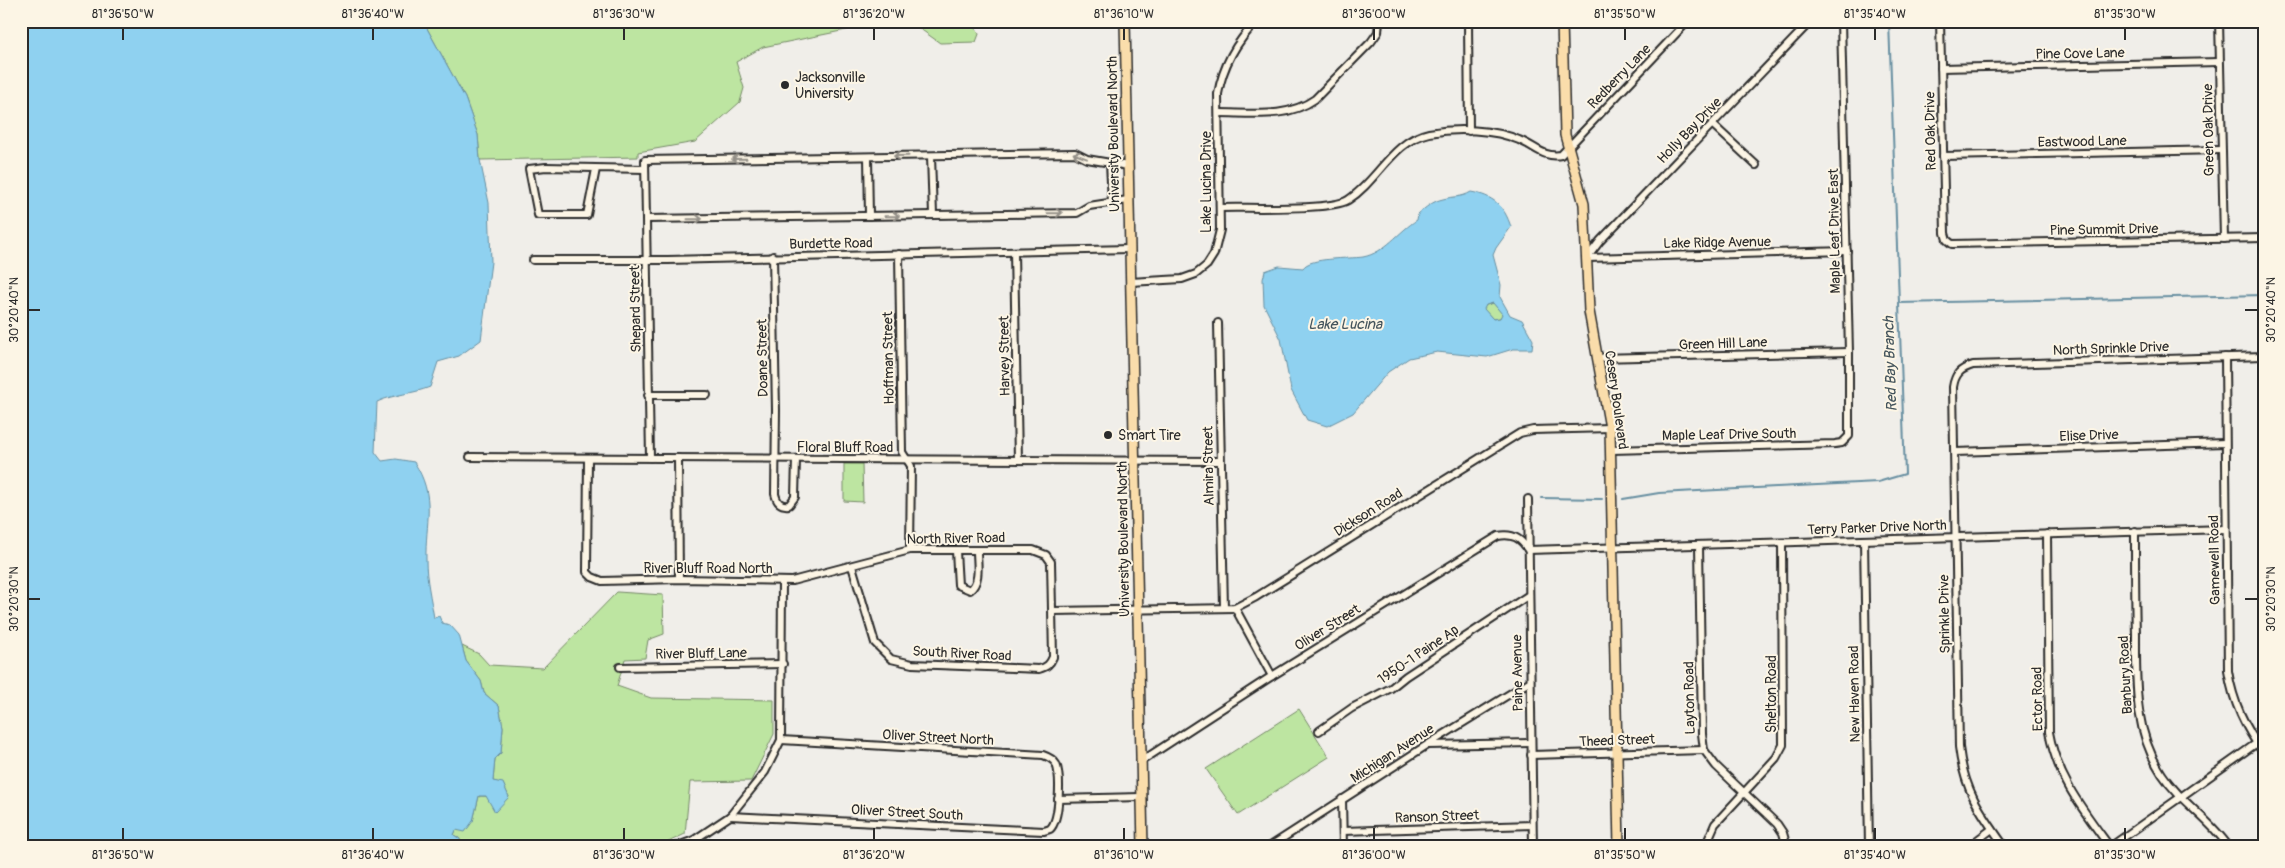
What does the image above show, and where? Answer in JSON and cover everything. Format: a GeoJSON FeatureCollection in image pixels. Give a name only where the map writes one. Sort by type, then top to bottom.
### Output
{"type":"FeatureCollection","features":[{"type":"Feature","properties":{"kind":"main road","name":"University Boulevard North"},"geometry":{"type":"LineString","coordinates":[[1125,21],[1143,847]]}},
{"type":"Feature","properties":{"kind":"main road","name":"Cesery Boulevard"},"geometry":{"type":"LineString","coordinates":[[1562,21],[1563,109],[1567,148],[1584,204],[1589,311],[1610,428],[1612,450],[1619,847]]}},
{"type":"Feature","properties":{"kind":"street"},"geometry":{"type":"LineString","coordinates":[[1219,113],[1276,113],[1305,106],[1315,99],[1371,42],[1378,32],[1379,21]]}},
{"type":"Feature","properties":{"kind":"street"},"geometry":{"type":"LineString","coordinates":[[1468,21],[1469,131]]}},
{"type":"Feature","properties":{"kind":"street","name":"Redberry Lane"},"geometry":{"type":"LineString","coordinates":[[1567,148],[1688,21]]}},
{"type":"Feature","properties":{"kind":"street","name":"Holly Bay Drive"},"geometry":{"type":"LineString","coordinates":[[1587,258],[1600,241],[1811,21]]}},
{"type":"Feature","properties":{"kind":"street","name":"Maple Leaf Drive East"},"geometry":{"type":"LineString","coordinates":[[1842,21],[1850,430],[1846,440]]}},
{"type":"Feature","properties":{"kind":"street","name":"Red Oak Drive"},"geometry":{"type":"LineString","coordinates":[[1940,21],[1944,233],[1947,240]]}},
{"type":"Feature","properties":{"kind":"street","name":"Green Oak Drive"},"geometry":{"type":"LineString","coordinates":[[2218,21],[2224,239]]}},
{"type":"Feature","properties":{"kind":"street","name":"Lake Lucina Drive"},"geometry":{"type":"LineString","coordinates":[[1130,282],[1182,279],[1196,274],[1207,265],[1214,254],[1218,242],[1220,208],[1218,94],[1225,64],[1253,23]]}},
{"type":"Feature","properties":{"kind":"street","name":"Pine Cove Lane"},"geometry":{"type":"LineString","coordinates":[[1941,68],[2219,62]]}},
{"type":"Feature","properties":{"kind":"street"},"geometry":{"type":"LineString","coordinates":[[1712,124],[1756,165]]}},
{"type":"Feature","properties":{"kind":"street"},"geometry":{"type":"LineString","coordinates":[[1220,208],[1335,206],[1356,194],[1400,148],[1414,139],[1429,133],[1469,131],[1507,136],[1552,156],[1561,155],[1567,148]]}},
{"type":"Feature","properties":{"kind":"street","name":"Eastwood Lane"},"geometry":{"type":"LineString","coordinates":[[1943,156],[2221,150]]}},
{"type":"Feature","properties":{"kind":"street"},"geometry":{"type":"LineString","coordinates":[[869,216],[868,157],[1075,153],[1088,159],[1128,166]]}},
{"type":"Feature","properties":{"kind":"street"},"geometry":{"type":"LineString","coordinates":[[931,156],[933,215]]}},
{"type":"Feature","properties":{"kind":"street","name":"Shepard Street"},"geometry":{"type":"LineString","coordinates":[[650,458],[645,160],[868,157]]}},
{"type":"Feature","properties":{"kind":"street"},"geometry":{"type":"LineString","coordinates":[[1110,163],[1112,203]]}},
{"type":"Feature","properties":{"kind":"street"},"geometry":{"type":"LineString","coordinates":[[596,169],[587,215],[538,215],[529,169],[546,167],[645,169]]}},
{"type":"Feature","properties":{"kind":"street"},"geometry":{"type":"LineString","coordinates":[[646,220],[1078,213],[1089,206],[1128,200]]}},
{"type":"Feature","properties":{"kind":"street","name":"Pine Summit Drive"},"geometry":{"type":"LineString","coordinates":[[1947,240],[1959,245],[2264,238]]}},
{"type":"Feature","properties":{"kind":"street","name":"Burdette Road"},"geometry":{"type":"LineString","coordinates":[[533,260],[668,260],[1129,249]]}},
{"type":"Feature","properties":{"kind":"street","name":"Harvey Street"},"geometry":{"type":"LineString","coordinates":[[1014,252],[1018,460]]}},
{"type":"Feature","properties":{"kind":"street","name":"Lake Ridge Avenue"},"geometry":{"type":"LineString","coordinates":[[1587,258],[1847,252]]}},
{"type":"Feature","properties":{"kind":"street","name":"Hoffman Street"},"geometry":{"type":"LineString","coordinates":[[899,254],[902,452],[910,466],[910,550]]}},
{"type":"Feature","properties":{"kind":"street","name":"Doane Street"},"geometry":{"type":"LineString","coordinates":[[773,256],[775,494],[779,503],[789,505],[795,497],[796,459]]}},
{"type":"Feature","properties":{"kind":"street","name":"Almira Street"},"geometry":{"type":"LineString","coordinates":[[1218,323],[1224,608]]}},
{"type":"Feature","properties":{"kind":"street","name":"Green Hill Lane"},"geometry":{"type":"LineString","coordinates":[[1598,358],[1849,352]]}},
{"type":"Feature","properties":{"kind":"street","name":"North Sprinkle Drive"},"geometry":{"type":"LineString","coordinates":[[1959,371],[1973,365],[2264,356]]}},
{"type":"Feature","properties":{"kind":"street","name":"Gamewell Road"},"geometry":{"type":"LineString","coordinates":[[2225,357],[2224,443],[2228,671],[2236,706],[2256,744],[2264,754]]}},
{"type":"Feature","properties":{"kind":"street","name":"Sprinkle Drive"},"geometry":{"type":"LineString","coordinates":[[1959,371],[1955,377],[1953,387],[1961,765],[1971,796],[2004,847]]}},
{"type":"Feature","properties":{"kind":"street"},"geometry":{"type":"LineString","coordinates":[[648,395],[707,396]]}},
{"type":"Feature","properties":{"kind":"street","name":"Dickson Road"},"geometry":{"type":"LineString","coordinates":[[1053,611],[1235,608],[1256,597],[1520,433],[1533,430],[1610,428]]}},
{"type":"Feature","properties":{"kind":"street","name":"Maple Leaf Drive South"},"geometry":{"type":"LineString","coordinates":[[1612,450],[1836,444],[1846,440]]}},
{"type":"Feature","properties":{"kind":"street","name":"Elise Drive"},"geometry":{"type":"LineString","coordinates":[[1955,452],[2224,443]]}},
{"type":"Feature","properties":{"kind":"street","name":"Floral Bluff Road"},"geometry":{"type":"LineString","coordinates":[[470,457],[1220,461]]}},
{"type":"Feature","properties":{"kind":"street","name":"River Bluff Road North"},"geometry":{"type":"LineString","coordinates":[[588,458],[587,572],[592,577],[602,581],[679,579],[782,581],[783,664],[781,740],[765,772],[730,816],[694,840],[675,847]]}},
{"type":"Feature","properties":{"kind":"street"},"geometry":{"type":"LineString","coordinates":[[678,458],[679,579]]}},
{"type":"Feature","properties":{"kind":"street","name":"Paine Avenue"},"geometry":{"type":"LineString","coordinates":[[1528,499],[1529,682],[1533,847]]}},
{"type":"Feature","properties":{"kind":"street","name":"Terry Parker Drive North"},"geometry":{"type":"LineString","coordinates":[[1528,550],[2226,529]]}},
{"type":"Feature","properties":{"kind":"street","name":"Banbury Road"},"geometry":{"type":"LineString","coordinates":[[2135,531],[2138,714],[2143,735],[2152,756],[2179,798],[2211,824],[2229,847]]}},
{"type":"Feature","properties":{"kind":"street","name":"Ector Road"},"geometry":{"type":"LineString","coordinates":[[2046,534],[2049,732],[2053,754],[2060,774],[2073,796],[2110,847]]}},
{"type":"Feature","properties":{"kind":"street","name":"Oliver Street"},"geometry":{"type":"LineString","coordinates":[[1140,762],[1272,676],[1498,536],[1504,535],[1517,538],[1528,550]]}},
{"type":"Feature","properties":{"kind":"street","name":"New Haven Road"},"geometry":{"type":"LineString","coordinates":[[1864,540],[1869,847]]}},
{"type":"Feature","properties":{"kind":"street","name":"Shelton Road"},"geometry":{"type":"LineString","coordinates":[[1705,847],[1715,824],[1776,758],[1783,746],[1782,542]]}},
{"type":"Feature","properties":{"kind":"street","name":"Layton Road"},"geometry":{"type":"LineString","coordinates":[[1699,545],[1702,734],[1704,750],[1716,766],[1777,824],[1783,833],[1787,847]]}},
{"type":"Feature","properties":{"kind":"street","name":"North River Road"},"geometry":{"type":"LineString","coordinates":[[782,581],[792,581],[910,550],[1033,550],[1046,555],[1050,562],[1053,611]]}},
{"type":"Feature","properties":{"kind":"street"},"geometry":{"type":"LineString","coordinates":[[956,550],[958,585],[970,590],[975,584],[977,576],[977,550]]}},
{"type":"Feature","properties":{"kind":"street","name":"South River Road"},"geometry":{"type":"LineString","coordinates":[[852,566],[875,643],[892,660],[902,663],[1039,669],[1047,666],[1053,657],[1053,611]]}},
{"type":"Feature","properties":{"kind":"street","name":"1950-1 Paine Ap"},"geometry":{"type":"LineString","coordinates":[[1319,731],[1352,708],[1391,688],[1529,595]]}},
{"type":"Feature","properties":{"kind":"street"},"geometry":{"type":"LineString","coordinates":[[1235,608],[1272,676]]}},
{"type":"Feature","properties":{"kind":"street","name":"River Bluff Lane"},"geometry":{"type":"LineString","coordinates":[[620,667],[783,664]]}},
{"type":"Feature","properties":{"kind":"street","name":"Michigan Avenue"},"geometry":{"type":"LineString","coordinates":[[1270,847],[1427,745],[1529,682]]}},
{"type":"Feature","properties":{"kind":"street"},"geometry":{"type":"LineString","coordinates":[[2110,847],[2264,738]]}},
{"type":"Feature","properties":{"kind":"street","name":"Oliver Street North"},"geometry":{"type":"LineString","coordinates":[[781,740],[1043,755],[1055,763],[1058,799]]}},
{"type":"Feature","properties":{"kind":"street"},"geometry":{"type":"LineString","coordinates":[[1427,745],[1531,743]]}},
{"type":"Feature","properties":{"kind":"street","name":"Theed Street"},"geometry":{"type":"LineString","coordinates":[[1531,755],[1704,750]]}},
{"type":"Feature","properties":{"kind":"street"},"geometry":{"type":"LineString","coordinates":[[1058,799],[1141,797]]}},
{"type":"Feature","properties":{"kind":"street","name":"Oliver Street South"},"geometry":{"type":"LineString","coordinates":[[730,816],[1044,831],[1055,825],[1058,799]]}},
{"type":"Feature","properties":{"kind":"street"},"geometry":{"type":"LineString","coordinates":[[1342,800],[1343,847]]}},
{"type":"Feature","properties":{"kind":"street","name":"Ranson Street"},"geometry":{"type":"LineString","coordinates":[[1343,831],[1532,825]]}},
{"type":"Feature","properties":{"kind":"street"},"geometry":{"type":"LineString","coordinates":[[1968,847],[1992,829]]}},
{"type":"Feature","properties":{"kind":"green space"},"geometry":{"type":"Polygon","coordinates":[[[423,21],[890,21],[763,47],[736,62],[744,88],[740,102],[695,142],[638,152],[638,157],[480,160],[478,135],[465,98],[423,21]]]}},
{"type":"Feature","properties":{"kind":"green space"},"geometry":{"type":"Polygon","coordinates":[[[909,21],[971,21],[979,34],[976,42],[940,43],[909,21]]]}},
{"type":"Feature","properties":{"kind":"green space"},"geometry":{"type":"Polygon","coordinates":[[[1494,303],[1503,314],[1500,318],[1493,319],[1483,309],[1486,305],[1494,303]]]}},
{"type":"Feature","properties":{"kind":"green space"},"geometry":{"type":"Polygon","coordinates":[[[844,464],[862,464],[863,502],[844,501],[844,464]]]}},
{"type":"Feature","properties":{"kind":"green space"},"geometry":{"type":"Polygon","coordinates":[[[617,592],[663,595],[664,634],[648,640],[645,658],[625,659],[617,686],[651,698],[774,700],[774,734],[751,781],[690,782],[685,834],[658,847],[573,844],[573,847],[460,847],[460,839],[454,835],[456,830],[473,821],[479,796],[509,797],[503,784],[493,781],[495,759],[501,753],[503,727],[499,706],[484,693],[481,681],[466,661],[462,646],[479,654],[489,665],[543,668],[617,592]]]}},
{"type":"Feature","properties":{"kind":"green space"},"geometry":{"type":"Polygon","coordinates":[[[1299,709],[1329,757],[1238,815],[1206,769],[1299,709]]]}},
{"type":"Feature","properties":{"kind":"water"},"geometry":{"type":"Polygon","coordinates":[[[21,21],[423,21],[465,98],[478,135],[480,160],[489,203],[491,262],[481,340],[459,356],[438,362],[430,387],[377,402],[375,452],[382,461],[396,459],[414,462],[421,475],[428,498],[426,567],[434,618],[439,616],[442,623],[450,625],[459,635],[466,661],[481,681],[484,693],[499,706],[503,727],[501,753],[495,759],[493,781],[503,783],[509,797],[495,812],[486,796],[479,796],[473,821],[465,832],[456,830],[454,835],[460,839],[460,847],[21,847],[21,21]]]}},
{"type":"Feature","properties":{"kind":"water","name":"Lake Lucina"},"geometry":{"type":"Polygon","coordinates":[[[1471,192],[1491,199],[1501,207],[1508,219],[1511,227],[1493,255],[1501,285],[1500,297],[1510,315],[1522,320],[1533,340],[1532,349],[1513,349],[1487,357],[1437,352],[1409,358],[1388,372],[1353,413],[1327,426],[1307,420],[1291,390],[1281,339],[1264,305],[1263,279],[1265,271],[1279,266],[1303,268],[1307,264],[1321,260],[1371,255],[1417,220],[1418,214],[1429,205],[1439,200],[1471,192]],[[1493,303],[1486,305],[1484,309],[1493,319],[1500,318],[1502,314],[1493,303]]]}},
{"type":"Feature","properties":{"kind":"waterway"},"geometry":{"type":"LineString","coordinates":[[1889,21],[1899,303]]}},
{"type":"Feature","properties":{"kind":"waterway","name":"Red Bay Branch"},"geometry":{"type":"LineString","coordinates":[[1623,499],[1659,493],[1878,482],[1905,474],[1899,303],[2264,295]]}},
{"type":"Feature","properties":{"kind":"waterway"},"geometry":{"type":"LineString","coordinates":[[1541,498],[1602,499]]}},
{"type":"Feature","properties":{"kind":"place","name":"Jacksonville University"},"geometry":{"type":"Point","coordinates":[785,85]}},
{"type":"Feature","properties":{"kind":"place","name":"Smart Tire"},"geometry":{"type":"Point","coordinates":[1108,435]}}]}
